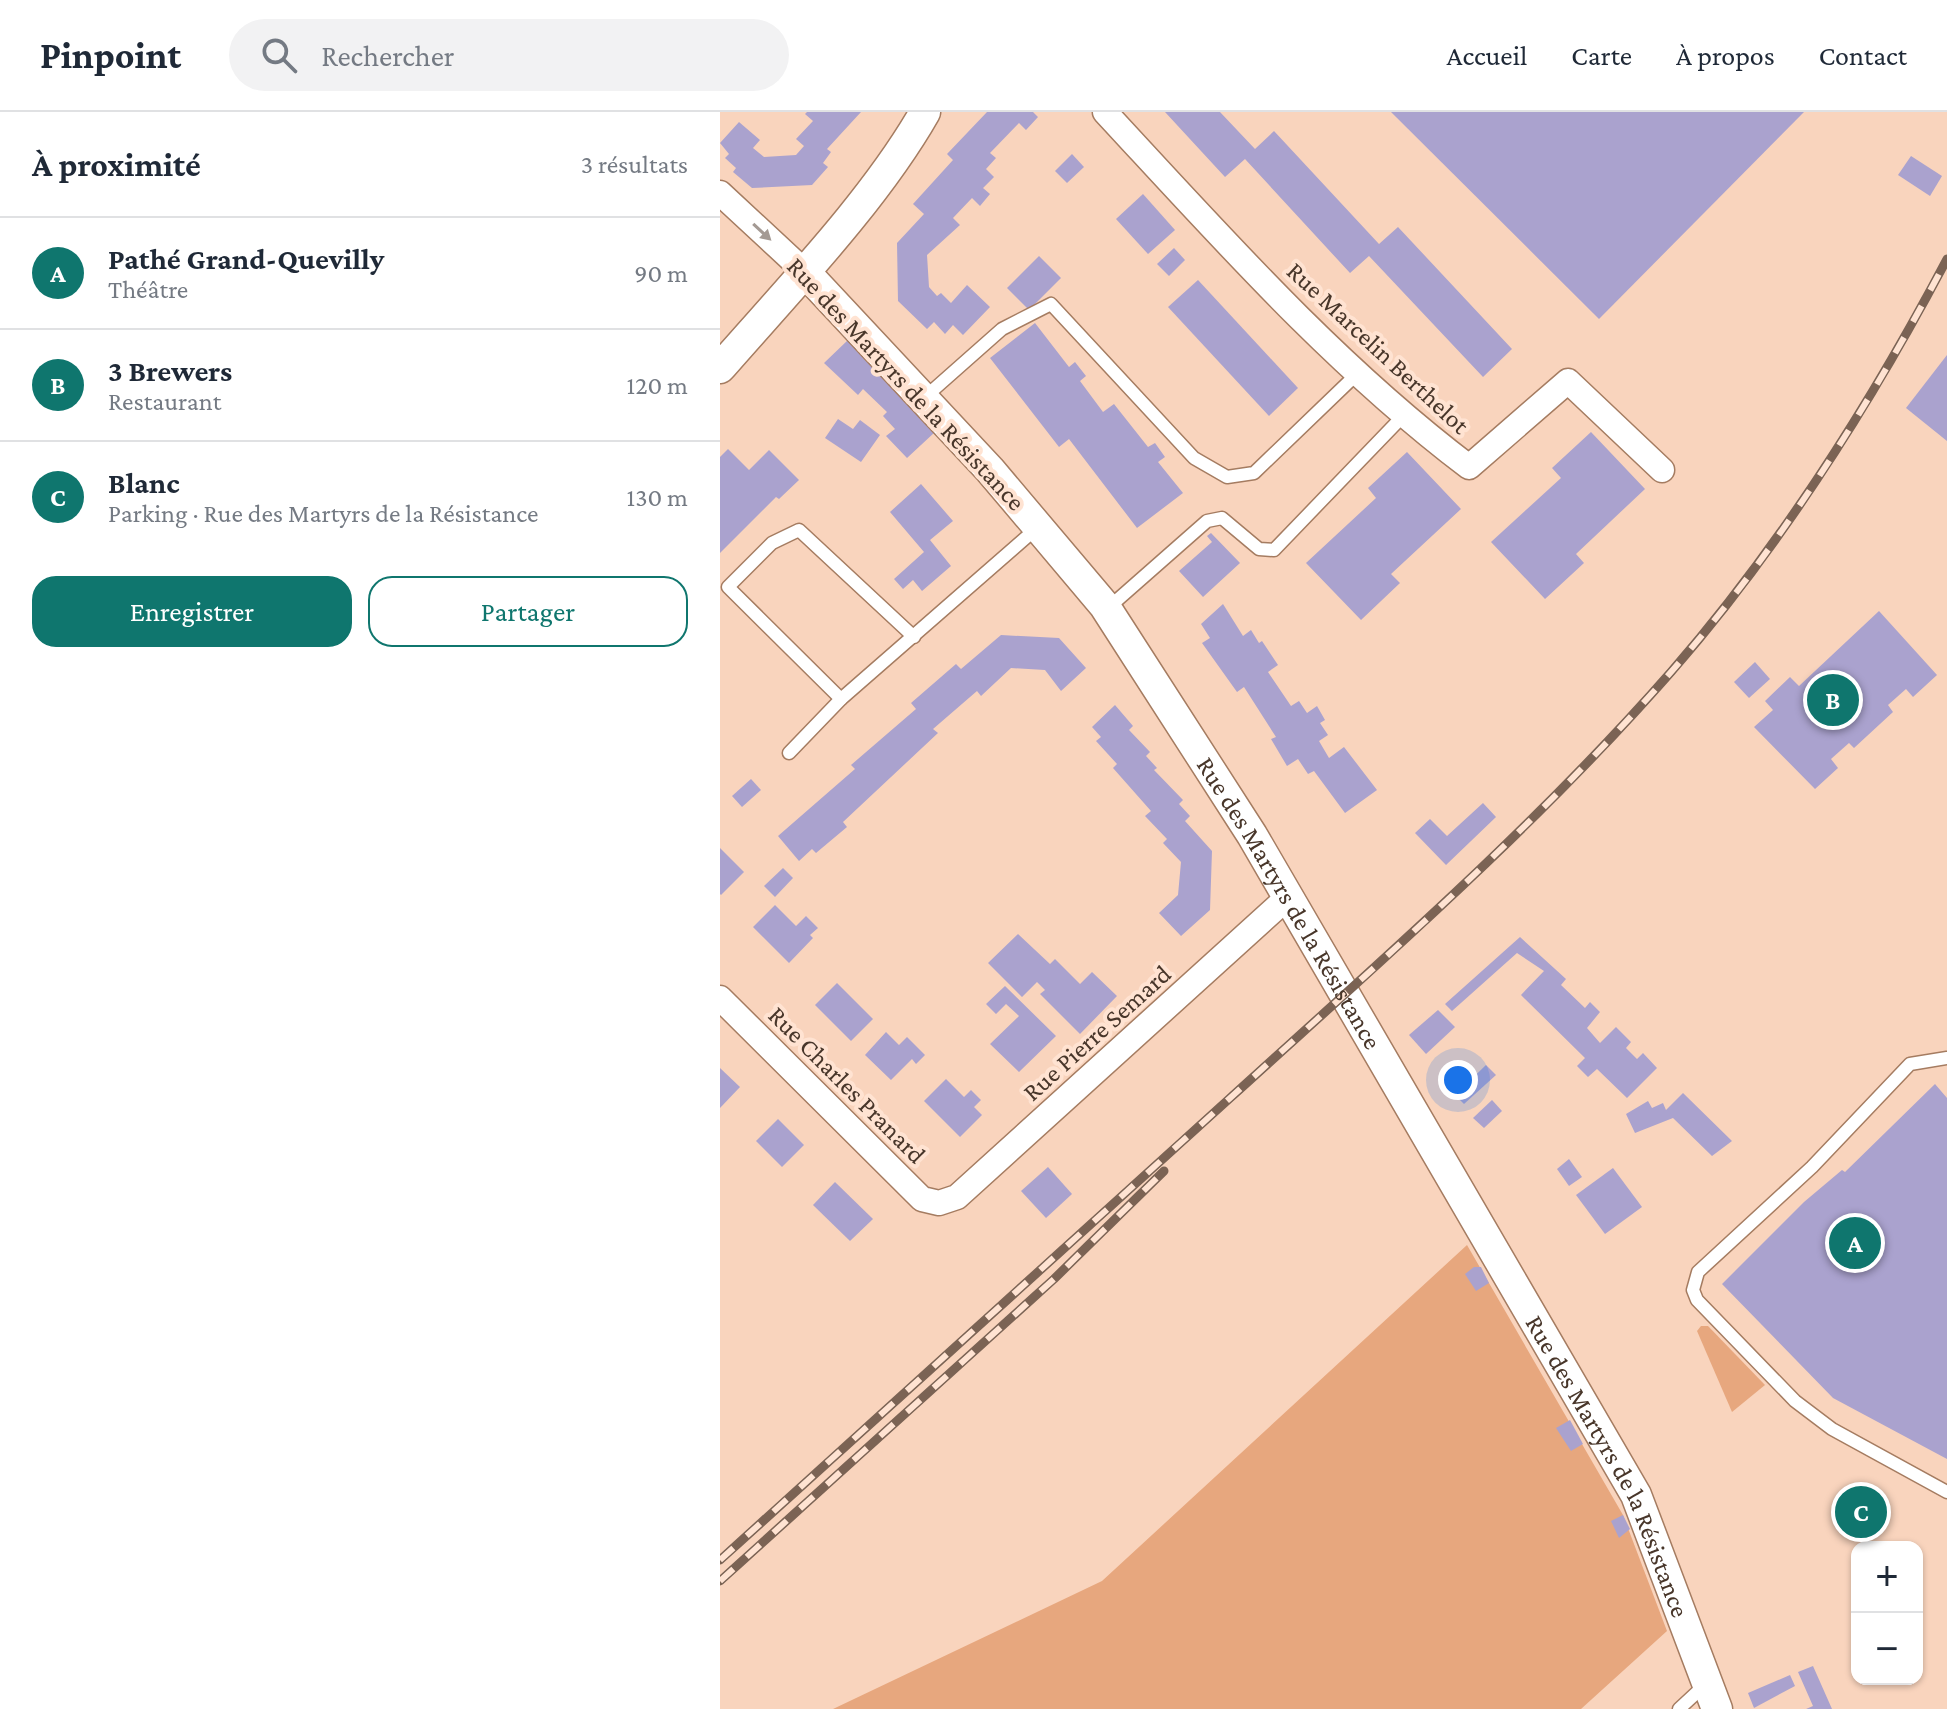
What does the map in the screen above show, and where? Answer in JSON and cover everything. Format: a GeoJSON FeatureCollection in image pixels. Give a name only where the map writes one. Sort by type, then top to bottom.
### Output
{"type":"FeatureCollection","features":[{"type":"Feature","properties":{"kind":"street"},"geometry":{"type":"LineString","coordinates":[[720,368],[804,271],[907,143],[925,112]]}},
{"type":"Feature","properties":{"kind":"street","name":"Rue Marcelin Berthelot"},"geometry":{"type":"LineString","coordinates":[[1105,112],[1242,260],[1404,415],[1469,467],[1568,381],[1662,470]]}},
{"type":"Feature","properties":{"kind":"street","name":"Rue des Martyrs de la Résistance"},"geometry":{"type":"LineString","coordinates":[[720,193],[804,271],[924,398],[1107,609],[1288,897],[1636,1495],[1712,1696]]}},
{"type":"Feature","properties":{"kind":"street","name":"Rue Pierre Semard"},"geometry":{"type":"LineString","coordinates":[[939,1203],[957,1197],[1288,897]]}},
{"type":"Feature","properties":{"kind":"street","name":"Rue Charles Pranard"},"geometry":{"type":"LineString","coordinates":[[720,998],[922,1199],[939,1203]]}},
{"type":"Feature","properties":{"kind":"lane"},"geometry":{"type":"LineString","coordinates":[[924,398],[1002,329],[1051,304],[1194,458],[1227,477],[1254,473],[1359,372]]}},
{"type":"Feature","properties":{"kind":"lane"},"geometry":{"type":"LineString","coordinates":[[1107,609],[1207,521],[1222,518],[1259,549],[1274,550],[1404,415]]}},
{"type":"Feature","properties":{"kind":"lane"},"geometry":{"type":"LineString","coordinates":[[789,753],[841,699],[1038,527]]}},
{"type":"Feature","properties":{"kind":"lane"},"geometry":{"type":"LineString","coordinates":[[841,699],[724,592],[772,543],[799,530],[914,637]]}},
{"type":"Feature","properties":{"kind":"lane"},"geometry":{"type":"LineString","coordinates":[[1946,1057],[1910,1064],[1833,1147],[1698,1272],[1693,1290],[1704,1308],[1795,1401],[1832,1429],[1947,1492]]}},
{"type":"Feature","properties":{"kind":"lane"},"geometry":{"type":"LineString","coordinates":[[1679,1709],[1712,1696]]}},
{"type":"Feature","properties":{"kind":"shaded area"},"geometry":{"type":"Polygon","coordinates":[[[1467,1245],[1623,1515],[1667,1631],[1581,1709],[833,1709],[1102,1581],[1467,1245]]]}},
{"type":"Feature","properties":{"kind":"shaded area"},"geometry":{"type":"Polygon","coordinates":[[[1701,1326],[1708,1326],[1765,1385],[1732,1412],[1697,1331],[1701,1326]]]}},
{"type":"Feature","properties":{"kind":"building"},"geometry":{"type":"Polygon","coordinates":[[[861,112],[827,149],[831,152],[823,163],[828,167],[812,185],[752,188],[733,172],[736,168],[725,158],[729,154],[720,143],[739,122],[760,140],[753,148],[764,157],[796,155],[804,146],[796,139],[813,121],[805,114],[861,112]]]}},
{"type":"Feature","properties":{"kind":"building"},"geometry":{"type":"Polygon","coordinates":[[[987,112],[1033,112],[1038,117],[1026,130],[1019,123],[990,153],[996,158],[986,169],[994,177],[983,188],[990,194],[980,206],[972,198],[953,218],[960,225],[927,255],[929,287],[937,296],[941,293],[951,303],[967,285],[990,307],[963,335],[953,325],[945,334],[934,322],[927,329],[898,301],[897,243],[924,214],[913,204],[953,160],[947,154],[987,112]]]}},
{"type":"Feature","properties":{"kind":"building"},"geometry":{"type":"Polygon","coordinates":[[[1165,112],[1220,112],[1255,149],[1274,131],[1379,244],[1398,227],[1512,349],[1483,377],[1369,256],[1350,273],[1245,159],[1225,177],[1165,112]]]}},
{"type":"Feature","properties":{"kind":"building"},"geometry":{"type":"Polygon","coordinates":[[[1391,112],[1804,112],[1599,319],[1391,112]]]}},
{"type":"Feature","properties":{"kind":"building"},"geometry":{"type":"Polygon","coordinates":[[[1072,154],[1084,167],[1067,183],[1055,171],[1072,154]]]}},
{"type":"Feature","properties":{"kind":"building"},"geometry":{"type":"Polygon","coordinates":[[[1911,156],[1942,176],[1930,196],[1898,175],[1911,156]]]}},
{"type":"Feature","properties":{"kind":"building"},"geometry":{"type":"Polygon","coordinates":[[[1143,194],[1175,230],[1148,254],[1116,219],[1143,194]]]}},
{"type":"Feature","properties":{"kind":"building"},"geometry":{"type":"Polygon","coordinates":[[[1174,248],[1185,260],[1169,276],[1157,264],[1174,248]]]}},
{"type":"Feature","properties":{"kind":"building"},"geometry":{"type":"Polygon","coordinates":[[[1039,256],[1061,278],[1029,310],[1007,288],[1039,256]]]}},
{"type":"Feature","properties":{"kind":"building"},"geometry":{"type":"Polygon","coordinates":[[[1198,280],[1298,388],[1269,416],[1168,307],[1198,280]]]}},
{"type":"Feature","properties":{"kind":"building"},"geometry":{"type":"Polygon","coordinates":[[[1035,323],[1069,367],[1075,362],[1086,376],[1080,381],[1103,412],[1114,404],[1148,447],[1155,443],[1165,457],[1158,462],[1183,493],[1137,528],[1069,439],[1059,447],[990,358],[1035,323]]]}},
{"type":"Feature","properties":{"kind":"building"},"geometry":{"type":"Polygon","coordinates":[[[848,340],[935,432],[907,458],[886,436],[895,429],[883,416],[887,412],[863,389],[858,395],[824,363],[848,340]]]}},
{"type":"Feature","properties":{"kind":"building"},"geometry":{"type":"Polygon","coordinates":[[[1947,355],[1947,441],[1906,408],[1947,355]]]}},
{"type":"Feature","properties":{"kind":"building"},"geometry":{"type":"Polygon","coordinates":[[[838,419],[853,429],[860,420],[880,435],[861,462],[825,438],[838,419]]]}},
{"type":"Feature","properties":{"kind":"building"},"geometry":{"type":"Polygon","coordinates":[[[1591,432],[1645,489],[1576,554],[1584,563],[1545,599],[1491,542],[1561,478],[1552,468],[1591,432]]]}},
{"type":"Feature","properties":{"kind":"building"},"geometry":{"type":"Polygon","coordinates":[[[728,449],[749,470],[769,450],[799,480],[779,499],[776,497],[720,553],[720,457],[728,449]]]}},
{"type":"Feature","properties":{"kind":"building"},"geometry":{"type":"Polygon","coordinates":[[[1407,452],[1461,509],[1391,574],[1400,583],[1361,620],[1306,563],[1376,498],[1368,488],[1407,452]]]}},
{"type":"Feature","properties":{"kind":"building"},"geometry":{"type":"Polygon","coordinates":[[[921,484],[953,521],[930,540],[951,566],[922,591],[913,580],[903,589],[894,579],[924,552],[890,512],[921,484]]]}},
{"type":"Feature","properties":{"kind":"building"},"geometry":{"type":"Polygon","coordinates":[[[1211,533],[1240,563],[1203,597],[1179,571],[1212,542],[1207,536],[1211,533]]]}},
{"type":"Feature","properties":{"kind":"building"},"geometry":{"type":"Polygon","coordinates":[[[1223,604],[1243,636],[1251,630],[1278,665],[1268,672],[1291,706],[1299,701],[1307,713],[1317,706],[1325,720],[1320,723],[1328,735],[1319,741],[1329,758],[1344,747],[1377,790],[1345,813],[1314,771],[1308,774],[1298,759],[1287,766],[1271,739],[1276,737],[1244,687],[1237,692],[1202,643],[1210,638],[1201,624],[1223,604]]]}},
{"type":"Feature","properties":{"kind":"building"},"geometry":{"type":"Polygon","coordinates":[[[1879,611],[1937,675],[1913,697],[1906,689],[1888,705],[1893,712],[1854,748],[1849,743],[1831,759],[1838,768],[1815,789],[1754,727],[1773,710],[1765,701],[1790,677],[1799,686],[1879,611]]]}},
{"type":"Feature","properties":{"kind":"building"},"geometry":{"type":"Polygon","coordinates":[[[1001,635],[1059,638],[1086,668],[1061,691],[1045,670],[1011,668],[981,696],[977,691],[933,729],[938,733],[843,822],[847,827],[816,853],[812,849],[799,861],[778,836],[855,769],[851,765],[916,709],[911,703],[956,664],[961,669],[1001,635]]]}},
{"type":"Feature","properties":{"kind":"building"},"geometry":{"type":"Polygon","coordinates":[[[1755,662],[1770,679],[1749,698],[1734,682],[1755,662]]]}},
{"type":"Feature","properties":{"kind":"building"},"geometry":{"type":"Polygon","coordinates":[[[1115,705],[1133,726],[1129,730],[1150,752],[1146,756],[1157,768],[1154,770],[1183,800],[1179,804],[1190,816],[1185,821],[1212,851],[1210,910],[1181,936],[1159,913],[1178,895],[1181,862],[1163,843],[1167,839],[1145,816],[1151,811],[1113,768],[1117,764],[1096,741],[1101,737],[1092,727],[1115,705]]]}},
{"type":"Feature","properties":{"kind":"building"},"geometry":{"type":"Polygon","coordinates":[[[751,779],[761,790],[742,807],[732,796],[751,779]]]}},
{"type":"Feature","properties":{"kind":"building"},"geometry":{"type":"Polygon","coordinates":[[[1483,803],[1496,817],[1446,865],[1415,833],[1430,819],[1447,836],[1483,803]]]}},
{"type":"Feature","properties":{"kind":"building"},"geometry":{"type":"Polygon","coordinates":[[[720,848],[744,872],[721,895],[720,894],[720,848]]]}},
{"type":"Feature","properties":{"kind":"building"},"geometry":{"type":"Polygon","coordinates":[[[783,868],[793,878],[775,897],[764,886],[783,868]]]}},
{"type":"Feature","properties":{"kind":"building"},"geometry":{"type":"Polygon","coordinates":[[[775,905],[796,926],[806,916],[818,928],[810,935],[813,938],[789,963],[753,927],[775,905]]]}},
{"type":"Feature","properties":{"kind":"building"},"geometry":{"type":"Polygon","coordinates":[[[1018,934],[1050,964],[1055,959],[1080,984],[1092,972],[1117,996],[1080,1034],[1040,994],[1045,990],[1037,982],[1022,997],[988,963],[1018,934]]]}},
{"type":"Feature","properties":{"kind":"building"},"geometry":{"type":"Polygon","coordinates":[[[1520,937],[1566,979],[1561,985],[1585,1008],[1590,1002],[1600,1012],[1587,1028],[1600,1043],[1616,1027],[1631,1042],[1626,1048],[1637,1059],[1643,1053],[1657,1068],[1627,1098],[1597,1069],[1588,1077],[1577,1066],[1585,1058],[1521,995],[1544,971],[1517,953],[1452,1011],[1445,1004],[1520,937]]]}},
{"type":"Feature","properties":{"kind":"building"},"geometry":{"type":"Polygon","coordinates":[[[837,983],[873,1019],[851,1041],[815,1005],[837,983]]]}},
{"type":"Feature","properties":{"kind":"building"},"geometry":{"type":"Polygon","coordinates":[[[1005,986],[1056,1036],[1019,1072],[990,1044],[1019,1016],[1006,1004],[996,1014],[986,1004],[1005,986]]]}},
{"type":"Feature","properties":{"kind":"building"},"geometry":{"type":"Polygon","coordinates":[[[1438,1010],[1455,1027],[1426,1054],[1409,1035],[1438,1010]]]}},
{"type":"Feature","properties":{"kind":"building"},"geometry":{"type":"Polygon","coordinates":[[[886,1032],[899,1045],[907,1037],[925,1055],[916,1064],[912,1059],[891,1080],[865,1055],[886,1032]]]}},
{"type":"Feature","properties":{"kind":"building"},"geometry":{"type":"Polygon","coordinates":[[[1486,1065],[1496,1075],[1464,1104],[1455,1095],[1486,1065]]]}},
{"type":"Feature","properties":{"kind":"building"},"geometry":{"type":"Polygon","coordinates":[[[720,1068],[740,1087],[720,1108],[720,1068]]]}},
{"type":"Feature","properties":{"kind":"building"},"geometry":{"type":"Polygon","coordinates":[[[946,1079],[964,1097],[971,1090],[981,1100],[974,1107],[982,1115],[960,1137],[924,1101],[946,1079]]]}},
{"type":"Feature","properties":{"kind":"building"},"geometry":{"type":"Polygon","coordinates":[[[1935,1084],[1947,1098],[1947,1459],[1833,1398],[1722,1284],[1804,1202],[1842,1170],[1845,1172],[1935,1084]]]}},
{"type":"Feature","properties":{"kind":"building"},"geometry":{"type":"Polygon","coordinates":[[[1683,1093],[1732,1141],[1712,1156],[1673,1118],[1635,1133],[1626,1114],[1648,1101],[1652,1108],[1663,1103],[1666,1110],[1683,1093]]]}},
{"type":"Feature","properties":{"kind":"building"},"geometry":{"type":"Polygon","coordinates":[[[1492,1100],[1502,1111],[1484,1128],[1473,1118],[1492,1100]]]}},
{"type":"Feature","properties":{"kind":"building"},"geometry":{"type":"Polygon","coordinates":[[[778,1119],[804,1145],[782,1167],[756,1141],[778,1119]]]}},
{"type":"Feature","properties":{"kind":"building"},"geometry":{"type":"Polygon","coordinates":[[[1569,1159],[1582,1177],[1569,1186],[1557,1169],[1569,1159]]]}},
{"type":"Feature","properties":{"kind":"building"},"geometry":{"type":"Polygon","coordinates":[[[1048,1167],[1072,1194],[1046,1218],[1021,1191],[1048,1167]]]}},
{"type":"Feature","properties":{"kind":"building"},"geometry":{"type":"Polygon","coordinates":[[[1613,1168],[1642,1207],[1605,1234],[1576,1195],[1613,1168]]]}},
{"type":"Feature","properties":{"kind":"building"},"geometry":{"type":"Polygon","coordinates":[[[835,1182],[873,1219],[850,1241],[813,1205],[835,1182]]]}},
{"type":"Feature","properties":{"kind":"building"},"geometry":{"type":"Polygon","coordinates":[[[1474,1267],[1481,1267],[1489,1283],[1476,1291],[1465,1274],[1474,1267]]]}},
{"type":"Feature","properties":{"kind":"building"},"geometry":{"type":"Polygon","coordinates":[[[1570,1420],[1583,1444],[1571,1451],[1556,1428],[1570,1420]]]}},
{"type":"Feature","properties":{"kind":"building"},"geometry":{"type":"Polygon","coordinates":[[[1623,1515],[1630,1529],[1619,1538],[1611,1521],[1623,1515]]]}},
{"type":"Feature","properties":{"kind":"building"},"geometry":{"type":"Polygon","coordinates":[[[1813,1666],[1832,1709],[1806,1709],[1813,1706],[1798,1672],[1813,1666]]]}},
{"type":"Feature","properties":{"kind":"building"},"geometry":{"type":"Polygon","coordinates":[[[1790,1675],[1795,1686],[1754,1708],[1748,1693],[1790,1675]]]}},
{"type":"Feature","properties":{"kind":"railway"},"geometry":{"type":"LineString","coordinates":[[720,1560],[1400,944],[1512,838],[1619,729],[1711,624],[1786,525],[1855,421],[1947,259]]}},
{"type":"Feature","properties":{"kind":"railway"},"geometry":{"type":"LineString","coordinates":[[720,1581],[1054,1279],[1164,1171]]}},
{"type":"Feature","properties":{"kind":"place","name":"3 Brewers"},"geometry":{"type":"Point","coordinates":[1833,700]}},
{"type":"Feature","properties":{"kind":"place","name":"Pathé Grand-Quevilly"},"geometry":{"type":"Point","coordinates":[1855,1243]}},
{"type":"Feature","properties":{"kind":"place","name":"Blanc"},"geometry":{"type":"Point","coordinates":[1861,1512]}}]}
